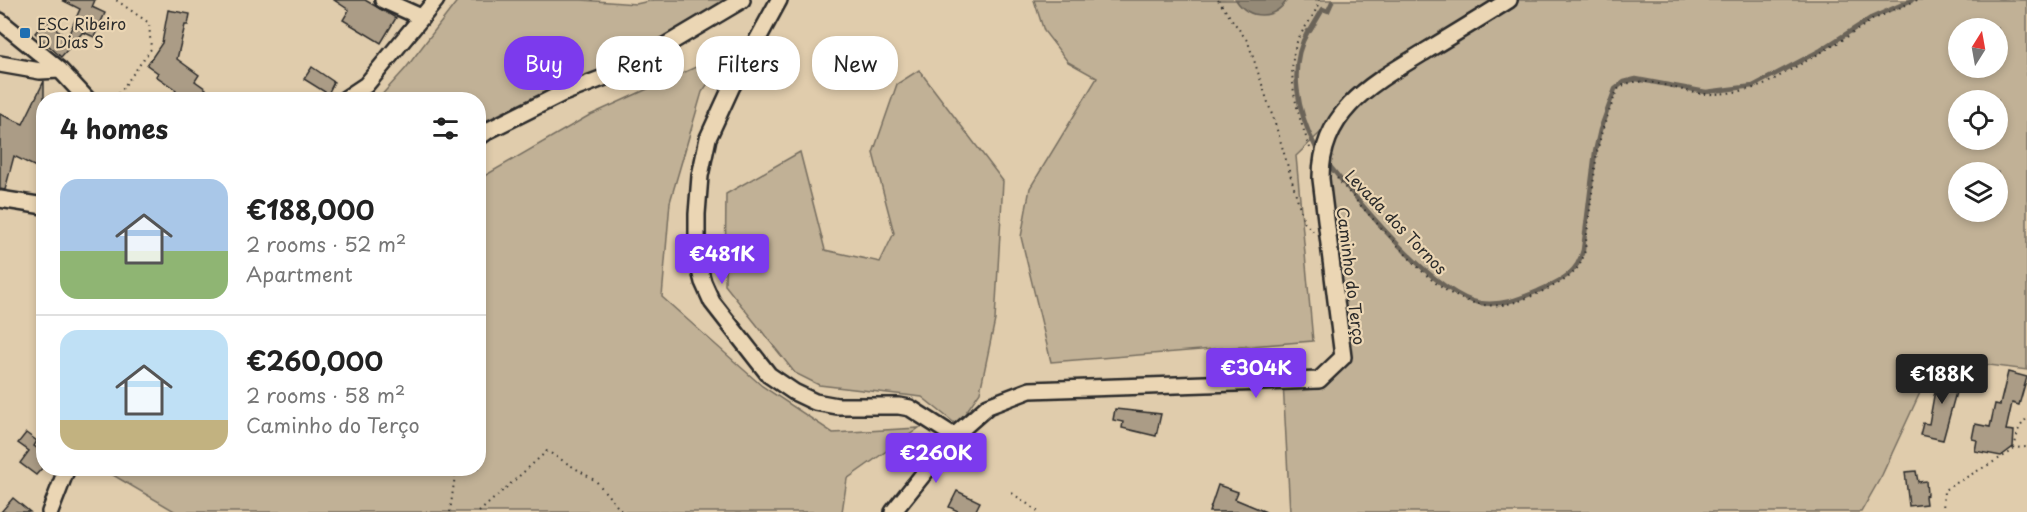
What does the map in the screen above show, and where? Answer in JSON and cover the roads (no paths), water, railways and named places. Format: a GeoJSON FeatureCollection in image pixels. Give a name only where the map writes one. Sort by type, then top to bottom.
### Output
{"type":"FeatureCollection","features":[{"type":"Feature","properties":{"kind":"street"},"geometry":{"type":"LineString","coordinates":[[383,0],[421,17]]}},
{"type":"Feature","properties":{"kind":"street"},"geometry":{"type":"LineString","coordinates":[[356,92],[366,85],[436,0]]}},
{"type":"Feature","properties":{"kind":"street"},"geometry":{"type":"LineString","coordinates":[[486,132],[561,94],[624,70],[742,0]]}},
{"type":"Feature","properties":{"kind":"street"},"geometry":{"type":"LineString","coordinates":[[779,0],[731,88],[708,138],[700,176],[696,214],[698,259],[703,282],[712,302],[769,375],[794,392],[815,402],[837,406],[899,405],[910,408],[954,436]]}},
{"type":"Feature","properties":{"kind":"street","name":"Caminho do Terço"},"geometry":{"type":"LineString","coordinates":[[893,512],[954,436],[988,406],[1030,390],[1319,380],[1343,357],[1321,165],[1329,134],[1350,104],[1372,84],[1509,0]]}},
{"type":"Feature","properties":{"kind":"street"},"geometry":{"type":"LineString","coordinates":[[0,21],[60,70],[80,92]]}},
{"type":"Feature","properties":{"kind":"street"},"geometry":{"type":"LineString","coordinates":[[0,64],[40,71],[60,70]]}},
{"type":"Feature","properties":{"kind":"street"},"geometry":{"type":"LineString","coordinates":[[0,199],[36,205]]}},
{"type":"Feature","properties":{"kind":"street"},"geometry":{"type":"LineString","coordinates":[[50,512],[64,476]]}},
{"type":"Feature","properties":{"kind":"waterway","name":"Levada dos Tornos"},"geometry":{"type":"LineString","coordinates":[[1329,165],[1398,245],[1441,283],[1462,296],[1480,303],[1495,304],[1510,301],[1560,280],[1572,271],[1580,259],[1600,130],[1615,89],[1624,82],[1636,79],[1706,92],[1753,86],[1821,50],[1871,18],[1912,0]]}},
{"type":"Feature","properties":{"kind":"waterway","name":"Levada dos Tornos"},"geometry":{"type":"LineString","coordinates":[[1316,148],[1300,105],[1297,90],[1298,60],[1308,31],[1323,9],[1328,11],[1332,2]]}},
{"type":"Feature","properties":{"kind":"place","name":"ESC Ribeiro D Dias S"},"geometry":{"type":"Point","coordinates":[25,33]}}]}
